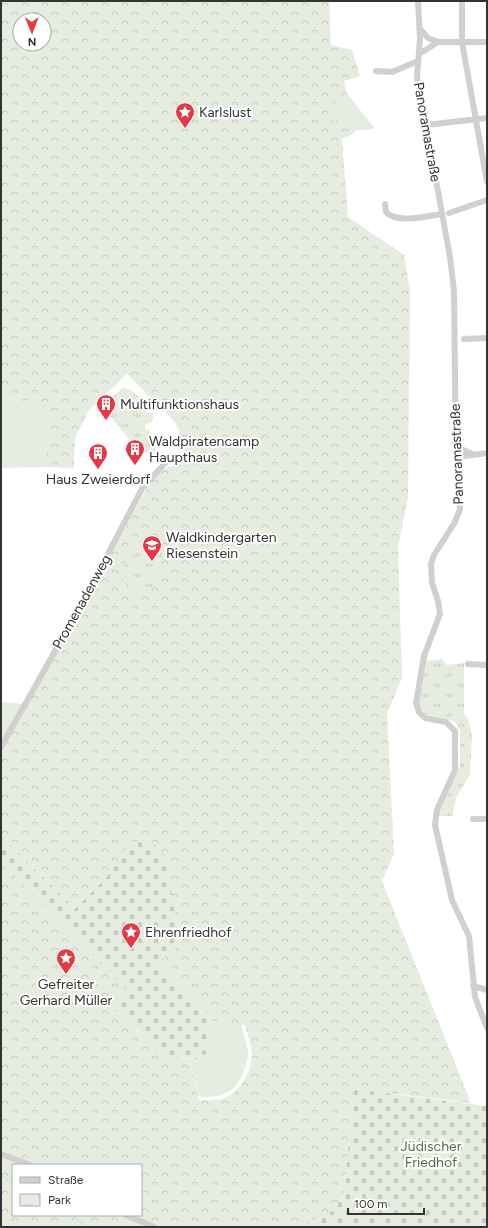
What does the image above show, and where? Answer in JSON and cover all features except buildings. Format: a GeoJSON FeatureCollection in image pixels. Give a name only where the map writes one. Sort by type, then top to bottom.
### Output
{"type":"FeatureCollection","features":[{"type":"Feature","properties":{"kind":"street","name":"Panoramastraße"},"geometry":{"type":"LineString","coordinates":[[418,1],[420,29],[417,77],[442,214],[454,291],[455,443],[460,508],[455,522],[434,555],[431,564],[431,579],[438,601],[440,618],[424,656],[416,704],[419,712],[425,718],[446,722],[455,731],[455,770],[437,810],[435,825],[452,900],[469,936],[473,986],[477,1005],[487,1028]]}},
{"type":"Feature","properties":{"kind":"street"},"geometry":{"type":"LineString","coordinates":[[462,1],[462,42],[487,182]]}},
{"type":"Feature","properties":{"kind":"street"},"geometry":{"type":"LineString","coordinates":[[420,29],[428,38],[438,42],[487,42]]}},
{"type":"Feature","properties":{"kind":"street"},"geometry":{"type":"LineString","coordinates":[[376,71],[389,73],[418,58],[438,42]]}},
{"type":"Feature","properties":{"kind":"street"},"geometry":{"type":"LineString","coordinates":[[426,125],[476,118],[487,118]]}},
{"type":"Feature","properties":{"kind":"street"},"geometry":{"type":"LineString","coordinates":[[449,213],[487,200]]}},
{"type":"Feature","properties":{"kind":"street"},"geometry":{"type":"LineString","coordinates":[[385,204],[388,214],[396,218],[415,218],[442,214]]}},
{"type":"Feature","properties":{"kind":"street"},"geometry":{"type":"LineString","coordinates":[[464,339],[487,338]]}},
{"type":"Feature","properties":{"kind":"street"},"geometry":{"type":"LineString","coordinates":[[455,443],[461,449],[472,454]]}},
{"type":"Feature","properties":{"kind":"street"},"geometry":{"type":"LineString","coordinates":[[456,463],[461,457],[472,454],[487,453]]}},
{"type":"Feature","properties":{"kind":"street","name":"Promenadenweg"},"geometry":{"type":"LineString","coordinates":[[1,747],[83,601],[143,487],[168,460]]}},
{"type":"Feature","properties":{"kind":"street"},"geometry":{"type":"LineString","coordinates":[[468,664],[487,665]]}},
{"type":"Feature","properties":{"kind":"street"},"geometry":{"type":"LineString","coordinates":[[473,819],[487,819]]}},
{"type":"Feature","properties":{"kind":"street"},"geometry":{"type":"LineString","coordinates":[[473,986],[487,990]]}},
{"type":"Feature","properties":{"kind":"street"},"geometry":{"type":"LineString","coordinates":[[1,1154],[27,1164]]}},
{"type":"Feature","properties":{"kind":"street"},"geometry":{"type":"LineString","coordinates":[[128,1216],[154,1227]]}},
{"type":"Feature","properties":{"kind":"green space"},"geometry":{"type":"Polygon","coordinates":[[[1,1],[329,1],[331,45],[352,50],[360,76],[344,81],[347,93],[328,108],[333,121],[338,120],[350,131],[355,130],[355,133],[342,139],[348,217],[404,255],[410,291],[408,497],[398,548],[402,678],[387,713],[394,854],[382,881],[471,1103],[354,1089],[344,1195],[333,1211],[298,1227],[1,1227],[1,862],[126,989],[111,1005],[122,1017],[124,1015],[136,1027],[135,1029],[138,1032],[139,1031],[156,1047],[158,1052],[160,1051],[171,1062],[179,1055],[189,1060],[199,1100],[221,1099],[235,1092],[240,1087],[247,1075],[252,1056],[251,1044],[245,1025],[212,1021],[213,1020],[75,909],[1,836],[1,753],[153,477],[164,469],[184,461],[179,430],[174,421],[127,374],[89,410],[75,438],[74,468],[46,467],[48,426],[47,403],[1,399],[1,1]]]}},
{"type":"Feature","properties":{"kind":"green space"},"geometry":{"type":"Polygon","coordinates":[[[347,93],[375,129],[350,131],[338,120],[333,122],[328,108],[347,93]]]}},
{"type":"Feature","properties":{"kind":"green space"},"geometry":{"type":"Polygon","coordinates":[[[123,388],[131,390],[141,399],[139,401],[146,412],[153,413],[153,421],[145,425],[145,430],[149,430],[150,443],[155,443],[156,453],[137,453],[132,451],[134,446],[102,406],[123,388]]]}},
{"type":"Feature","properties":{"kind":"green space"},"geometry":{"type":"Polygon","coordinates":[[[1,399],[47,403],[48,426],[46,467],[1,468],[1,399]]]}},
{"type":"Feature","properties":{"kind":"green space"},"geometry":{"type":"Polygon","coordinates":[[[151,541],[158,543],[163,551],[162,562],[155,582],[149,592],[145,594],[129,594],[122,577],[123,564],[130,554],[140,546],[151,541]]]}},
{"type":"Feature","properties":{"kind":"green space"},"geometry":{"type":"Polygon","coordinates":[[[442,659],[446,665],[464,663],[464,714],[468,718],[472,735],[470,774],[456,798],[452,816],[438,816],[460,765],[460,730],[457,724],[452,721],[425,714],[418,703],[426,661],[442,659]]]}},
{"type":"Feature","properties":{"kind":"green space"},"geometry":{"type":"Polygon","coordinates":[[[1,702],[24,704],[1,743],[1,702]]]}},
{"type":"Feature","properties":{"kind":"green space","name":"Ehrenfriedhof"},"geometry":{"type":"Polygon","coordinates":[[[1,836],[75,909],[106,878],[131,842],[140,840],[152,843],[162,852],[167,861],[178,937],[174,951],[159,961],[163,968],[214,1019],[205,1028],[210,1039],[210,1044],[206,1053],[202,1057],[191,1060],[179,1055],[171,1062],[160,1051],[158,1052],[155,1049],[156,1047],[110,1005],[126,989],[1,862],[1,836]]]}},
{"type":"Feature","properties":{"kind":"green space"},"geometry":{"type":"Polygon","coordinates":[[[212,1021],[241,1024],[247,1047],[248,1060],[240,1080],[231,1090],[214,1097],[199,1097],[189,1060],[201,1057],[208,1050],[210,1039],[205,1028],[212,1021]]]}},
{"type":"Feature","properties":{"kind":"green space","name":"Jüdischer Friedhof"},"geometry":{"type":"Polygon","coordinates":[[[354,1089],[487,1106],[487,1227],[298,1227],[333,1211],[344,1195],[354,1089]]]}},
{"type":"Feature","properties":{"kind":"waterway"},"geometry":{"type":"LineString","coordinates":[[1,1175],[12,1183]]}},
{"type":"Feature","properties":{"kind":"waterway"},"geometry":{"type":"LineString","coordinates":[[73,1216],[88,1227]]}},
{"type":"Feature","properties":{"kind":"place","name":"Karlslust"},"geometry":{"type":"Point","coordinates":[185,129]}},
{"type":"Feature","properties":{"kind":"place","name":"Multifunktionshaus"},"geometry":{"type":"Point","coordinates":[106,421]}},
{"type":"Feature","properties":{"kind":"place","name":"Waldpiratencamp Haupthaus"},"geometry":{"type":"Point","coordinates":[135,466]}},
{"type":"Feature","properties":{"kind":"place","name":"Haus Zweierdorf"},"geometry":{"type":"Point","coordinates":[98,470]}},
{"type":"Feature","properties":{"kind":"place","name":"Waldkindergarten Riesenstein"},"geometry":{"type":"Point","coordinates":[152,562]}},
{"type":"Feature","properties":{"kind":"place","name":"Ehrenfriedhof"},"geometry":{"type":"Point","coordinates":[131,949]}},
{"type":"Feature","properties":{"kind":"place","name":"Gefreiter Gerhard Müller"},"geometry":{"type":"Point","coordinates":[66,975]}}]}
